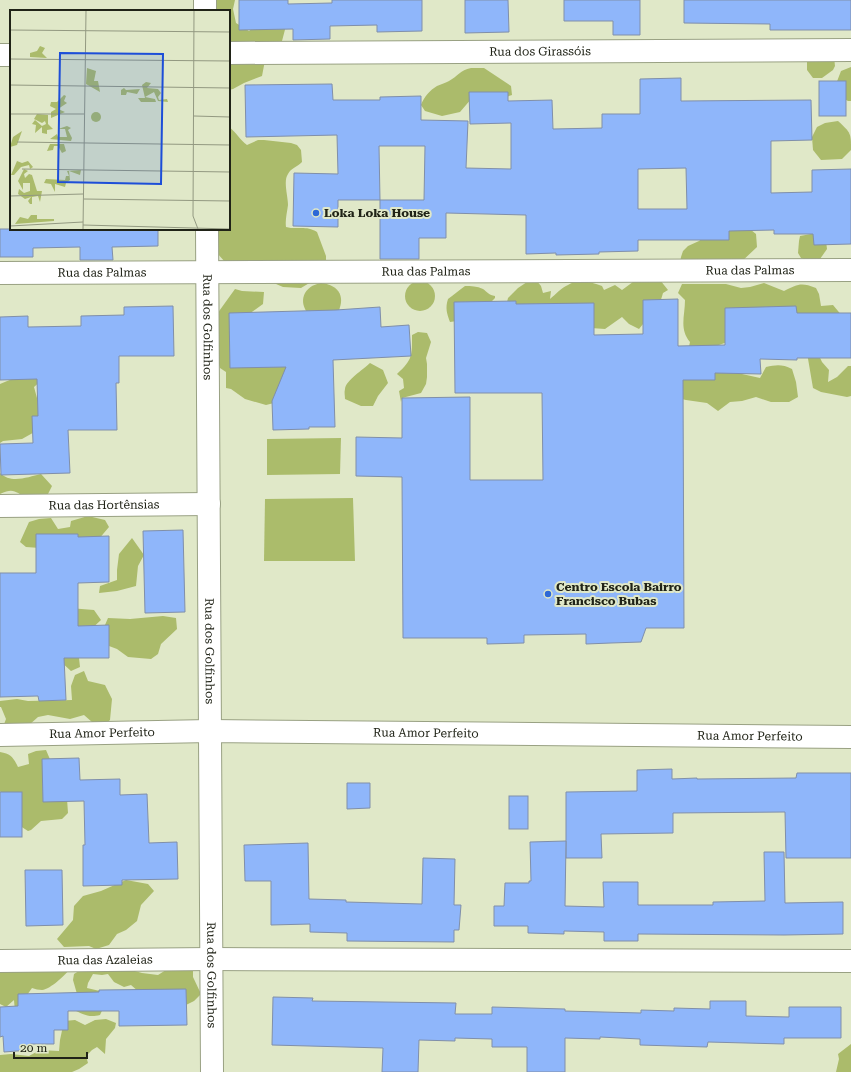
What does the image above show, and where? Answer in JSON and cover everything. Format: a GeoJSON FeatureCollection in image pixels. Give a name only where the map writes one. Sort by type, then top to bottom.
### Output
{"type":"FeatureCollection","features":[{"type":"Feature","properties":{"kind":"street","name":"Rua dos Girassóis"},"geometry":{"type":"LineString","coordinates":[[230,53],[851,50]]}},
{"type":"Feature","properties":{"kind":"street"},"geometry":{"type":"LineString","coordinates":[[0,55],[10,54]]}},
{"type":"Feature","properties":{"kind":"street","name":"Rua dos Golfinhos"},"geometry":{"type":"LineString","coordinates":[[207,230],[212,1072]]}},
{"type":"Feature","properties":{"kind":"street","name":"Rua das Palmas"},"geometry":{"type":"LineString","coordinates":[[0,273],[851,270]]}},
{"type":"Feature","properties":{"kind":"street","name":"Rua das Hortênsias"},"geometry":{"type":"LineString","coordinates":[[0,506],[209,504]]}},
{"type":"Feature","properties":{"kind":"street","name":"Rua Amor Perfeito"},"geometry":{"type":"LineString","coordinates":[[0,735],[210,731],[851,737]]}},
{"type":"Feature","properties":{"kind":"street","name":"Rua das Azaleias"},"geometry":{"type":"LineString","coordinates":[[0,961],[211,959],[851,962]]}},
{"type":"Feature","properties":{"kind":"shaded area"},"geometry":{"type":"Polygon","coordinates":[[[210,0],[235,0],[233,9],[236,23],[249,31],[258,23],[287,22],[282,41],[267,50],[262,76],[230,90],[230,10],[205,10],[210,0]]]}},
{"type":"Feature","properties":{"kind":"shaded area"},"geometry":{"type":"Polygon","coordinates":[[[814,55],[834,57],[835,66],[833,70],[822,78],[813,78],[807,70],[807,62],[814,55]]]}},
{"type":"Feature","properties":{"kind":"shaded area"},"geometry":{"type":"Polygon","coordinates":[[[851,67],[851,101],[848,101],[837,95],[836,84],[841,71],[851,67]]]}},
{"type":"Feature","properties":{"kind":"shaded area"},"geometry":{"type":"Polygon","coordinates":[[[471,68],[484,68],[511,86],[512,95],[506,97],[472,98],[460,112],[442,116],[425,111],[421,105],[430,92],[437,86],[452,79],[464,70],[471,68]]]}},
{"type":"Feature","properties":{"kind":"shaded area"},"geometry":{"type":"Polygon","coordinates":[[[838,121],[846,128],[849,134],[851,140],[851,150],[842,159],[821,160],[813,150],[812,137],[817,127],[825,123],[838,121]]]}},
{"type":"Feature","properties":{"kind":"shaded area"},"geometry":{"type":"Polygon","coordinates":[[[230,128],[247,145],[258,140],[264,140],[297,145],[301,150],[302,162],[289,172],[286,181],[288,205],[286,227],[305,228],[317,232],[326,256],[326,262],[311,282],[301,288],[283,287],[225,262],[217,253],[219,230],[230,230],[230,128]]]}},
{"type":"Feature","properties":{"kind":"shaded area"},"geometry":{"type":"Polygon","coordinates":[[[719,226],[751,230],[756,234],[757,247],[739,264],[680,263],[683,251],[688,246],[699,241],[719,226]]]}},
{"type":"Feature","properties":{"kind":"shaded area"},"geometry":{"type":"Polygon","coordinates":[[[821,234],[826,241],[827,249],[820,259],[811,262],[801,258],[798,253],[800,236],[821,234]]]}},
{"type":"Feature","properties":{"kind":"shaded area"},"geometry":{"type":"Polygon","coordinates":[[[637,279],[660,280],[668,290],[663,293],[660,303],[639,329],[629,324],[622,317],[605,329],[577,327],[504,314],[508,298],[518,288],[530,280],[536,280],[541,286],[543,293],[551,291],[550,299],[563,288],[576,282],[593,283],[602,286],[604,290],[615,285],[622,290],[637,279]]]}},
{"type":"Feature","properties":{"kind":"shaded area"},"geometry":{"type":"Polygon","coordinates":[[[420,281],[431,285],[435,296],[431,307],[420,311],[409,307],[405,296],[409,285],[420,281]]]}},
{"type":"Feature","properties":{"kind":"shaded area"},"geometry":{"type":"Polygon","coordinates":[[[321,283],[333,286],[340,293],[341,303],[337,314],[309,315],[305,310],[303,305],[304,295],[310,287],[321,283]]]}},
{"type":"Feature","properties":{"kind":"shaded area"},"geometry":{"type":"Polygon","coordinates":[[[764,283],[784,291],[803,284],[816,288],[819,294],[821,306],[833,305],[843,317],[816,349],[822,362],[829,370],[828,382],[837,377],[848,366],[851,366],[851,396],[847,397],[821,392],[813,388],[806,347],[733,340],[719,345],[710,353],[688,351],[690,342],[685,332],[683,322],[685,300],[678,293],[682,284],[726,284],[741,288],[764,283]]]}},
{"type":"Feature","properties":{"kind":"shaded area"},"geometry":{"type":"Polygon","coordinates":[[[465,286],[481,288],[495,296],[495,298],[489,304],[457,321],[450,322],[447,311],[448,299],[465,286]]]}},
{"type":"Feature","properties":{"kind":"shaded area"},"geometry":{"type":"Polygon","coordinates":[[[235,289],[242,291],[264,292],[263,304],[234,325],[301,358],[282,401],[266,405],[245,399],[231,389],[226,388],[226,372],[220,368],[217,358],[219,344],[217,314],[235,289]]]}},
{"type":"Feature","properties":{"kind":"shaded area"},"geometry":{"type":"Polygon","coordinates":[[[418,332],[427,333],[431,342],[426,358],[426,384],[421,393],[402,398],[401,402],[399,391],[404,388],[403,379],[397,374],[409,361],[412,335],[418,332]]]}},
{"type":"Feature","properties":{"kind":"shaded area"},"geometry":{"type":"Polygon","coordinates":[[[652,354],[760,378],[766,367],[776,365],[785,366],[792,369],[798,397],[789,402],[771,402],[756,397],[742,401],[730,402],[718,411],[707,403],[673,397],[652,354]]]}},
{"type":"Feature","properties":{"kind":"shaded area"},"geometry":{"type":"Polygon","coordinates":[[[370,363],[383,370],[388,383],[378,396],[373,406],[361,406],[345,399],[345,390],[348,382],[370,363]]]}},
{"type":"Feature","properties":{"kind":"shaded area"},"geometry":{"type":"Polygon","coordinates":[[[51,372],[34,387],[37,398],[48,403],[38,430],[22,439],[3,441],[0,443],[0,384],[12,379],[51,372]]]}},
{"type":"Feature","properties":{"kind":"shaded area"},"geometry":{"type":"Polygon","coordinates":[[[341,438],[340,474],[267,475],[267,439],[341,438]]]}},
{"type":"Feature","properties":{"kind":"shaded area"},"geometry":{"type":"Polygon","coordinates":[[[0,473],[14,479],[41,474],[52,486],[48,494],[41,501],[28,498],[12,491],[0,494],[0,473]]]}},
{"type":"Feature","properties":{"kind":"shaded area"},"geometry":{"type":"Polygon","coordinates":[[[353,498],[355,561],[264,561],[265,499],[353,498]]]}},
{"type":"Feature","properties":{"kind":"shaded area"},"geometry":{"type":"Polygon","coordinates":[[[88,516],[105,520],[109,527],[98,540],[40,548],[26,547],[20,542],[29,522],[51,518],[58,529],[70,527],[71,521],[88,516]]]}},
{"type":"Feature","properties":{"kind":"shaded area"},"geometry":{"type":"Polygon","coordinates":[[[132,538],[144,555],[138,566],[136,586],[117,591],[99,593],[100,586],[117,580],[119,554],[132,538]]]}},
{"type":"Feature","properties":{"kind":"shaded area"},"geometry":{"type":"Polygon","coordinates":[[[69,608],[94,610],[101,620],[87,633],[76,652],[79,658],[80,667],[71,671],[59,660],[0,616],[69,608]]]}},
{"type":"Feature","properties":{"kind":"shaded area"},"geometry":{"type":"Polygon","coordinates":[[[163,616],[176,618],[177,629],[161,644],[158,654],[151,659],[128,657],[117,649],[109,646],[102,632],[108,618],[130,619],[163,616]]]}},
{"type":"Feature","properties":{"kind":"shaded area"},"geometry":{"type":"Polygon","coordinates":[[[84,671],[88,681],[105,685],[112,699],[110,720],[100,729],[84,715],[70,719],[48,715],[38,717],[29,725],[3,727],[6,719],[0,707],[0,701],[17,699],[28,701],[72,700],[71,686],[75,675],[84,671]]]}},
{"type":"Feature","properties":{"kind":"shaded area"},"geometry":{"type":"Polygon","coordinates":[[[46,750],[67,799],[68,813],[62,819],[41,821],[28,831],[17,824],[0,791],[0,752],[11,756],[18,767],[29,764],[28,754],[46,750]]]}},
{"type":"Feature","properties":{"kind":"shaded area"},"geometry":{"type":"Polygon","coordinates":[[[126,880],[148,884],[154,891],[141,905],[137,921],[126,930],[117,934],[109,945],[96,949],[89,946],[64,947],[57,939],[73,920],[74,906],[83,896],[101,891],[126,880]]]}},
{"type":"Feature","properties":{"kind":"shaded area"},"geometry":{"type":"Polygon","coordinates":[[[182,964],[193,970],[193,977],[201,994],[194,1001],[184,1006],[139,992],[131,985],[124,987],[114,982],[108,974],[93,974],[87,988],[104,992],[107,1000],[100,1015],[89,1016],[72,1009],[77,994],[73,980],[74,974],[82,969],[124,968],[142,973],[158,975],[174,965],[182,964]]]}},
{"type":"Feature","properties":{"kind":"shaded area"},"geometry":{"type":"Polygon","coordinates":[[[0,965],[71,968],[62,978],[46,989],[42,990],[32,988],[15,1012],[14,1000],[6,1007],[0,1004],[0,965]]]}},
{"type":"Feature","properties":{"kind":"shaded area"},"geometry":{"type":"Polygon","coordinates":[[[106,1019],[116,1023],[115,1028],[106,1039],[105,1054],[97,1047],[86,1056],[88,1063],[79,1069],[72,1072],[0,1072],[0,1055],[11,1054],[29,1056],[40,1050],[59,1051],[64,1021],[75,1020],[85,1025],[95,1020],[106,1019]]]}},
{"type":"Feature","properties":{"kind":"shaded area"},"geometry":{"type":"Polygon","coordinates":[[[851,1044],[851,1072],[836,1072],[839,1059],[838,1054],[851,1044]]]}},
{"type":"Feature","properties":{"kind":"building"},"geometry":{"type":"Polygon","coordinates":[[[239,0],[288,0],[288,4],[332,3],[332,0],[422,0],[422,31],[377,32],[377,25],[330,26],[330,39],[293,40],[293,29],[239,30],[239,0]]]}},
{"type":"Feature","properties":{"kind":"building"},"geometry":{"type":"Polygon","coordinates":[[[465,0],[508,0],[509,32],[465,33],[465,0]]]}},
{"type":"Feature","properties":{"kind":"building"},"geometry":{"type":"Polygon","coordinates":[[[564,0],[640,0],[640,35],[613,35],[613,21],[564,21],[564,0]]]}},
{"type":"Feature","properties":{"kind":"building"},"geometry":{"type":"Polygon","coordinates":[[[684,0],[851,0],[851,30],[770,30],[770,24],[684,23],[684,0]]]}},
{"type":"Feature","properties":{"kind":"building"},"geometry":{"type":"Polygon","coordinates":[[[681,78],[681,101],[811,100],[812,140],[771,141],[771,193],[812,192],[812,170],[851,169],[851,244],[814,245],[813,234],[774,234],[774,230],[729,231],[729,240],[638,240],[638,251],[599,252],[599,254],[526,254],[526,215],[446,213],[446,238],[419,238],[419,259],[380,259],[380,200],[338,200],[338,227],[293,226],[294,173],[338,174],[337,135],[246,137],[245,85],[332,84],[333,100],[380,100],[380,97],[421,96],[421,120],[468,121],[466,168],[511,169],[511,123],[470,124],[469,92],[508,92],[508,101],[552,100],[553,129],[602,128],[602,114],[640,114],[640,79],[681,78]],[[379,146],[380,200],[424,200],[425,146],[379,146]],[[686,168],[638,169],[638,209],[687,209],[686,168]]]}},
{"type":"Feature","properties":{"kind":"building"},"geometry":{"type":"Polygon","coordinates":[[[819,81],[846,81],[846,116],[819,116],[819,81]]]}},
{"type":"Feature","properties":{"kind":"building"},"geometry":{"type":"Polygon","coordinates":[[[0,229],[158,230],[158,246],[112,247],[113,260],[80,260],[80,247],[33,248],[33,257],[0,257],[0,229]]]}},
{"type":"Feature","properties":{"kind":"building"},"geometry":{"type":"Polygon","coordinates":[[[678,299],[678,346],[725,345],[725,308],[796,306],[797,313],[851,313],[851,358],[797,358],[797,360],[760,359],[761,374],[715,373],[715,380],[683,380],[684,628],[646,628],[641,642],[586,644],[586,634],[524,635],[524,643],[487,644],[487,638],[403,638],[402,477],[356,476],[356,437],[402,438],[402,398],[470,397],[470,480],[543,480],[542,393],[455,393],[454,302],[516,301],[516,304],[594,303],[594,335],[643,334],[643,300],[678,299]]]}},
{"type":"Feature","properties":{"kind":"building"},"geometry":{"type":"Polygon","coordinates":[[[173,306],[174,356],[119,356],[119,383],[116,383],[117,430],[68,430],[70,473],[1,475],[0,444],[33,443],[32,416],[38,416],[37,379],[0,380],[0,317],[28,316],[28,327],[81,326],[81,316],[124,315],[124,307],[173,306]]]}},
{"type":"Feature","properties":{"kind":"building"},"geometry":{"type":"Polygon","coordinates":[[[380,307],[381,327],[409,325],[411,356],[333,360],[335,427],[309,427],[309,429],[273,430],[272,401],[286,367],[230,368],[229,313],[336,310],[380,307]]]}},
{"type":"Feature","properties":{"kind":"building"},"geometry":{"type":"Polygon","coordinates":[[[183,530],[185,612],[145,613],[143,531],[183,530]]]}},
{"type":"Feature","properties":{"kind":"building"},"geometry":{"type":"Polygon","coordinates":[[[36,534],[78,534],[78,537],[109,536],[109,582],[78,583],[78,626],[109,625],[109,658],[64,658],[66,700],[39,701],[38,696],[0,697],[0,573],[36,573],[36,534]]]}},
{"type":"Feature","properties":{"kind":"building"},"geometry":{"type":"Polygon","coordinates":[[[79,758],[80,780],[120,779],[120,795],[147,794],[149,843],[177,842],[178,879],[122,880],[122,885],[83,886],[83,845],[85,845],[84,801],[43,802],[42,759],[79,758]]]}},
{"type":"Feature","properties":{"kind":"building"},"geometry":{"type":"Polygon","coordinates":[[[672,769],[672,779],[796,778],[797,773],[851,773],[851,858],[786,858],[785,812],[673,813],[673,833],[601,834],[602,858],[566,858],[566,792],[637,791],[637,770],[672,769]]]}},
{"type":"Feature","properties":{"kind":"building"},"geometry":{"type":"Polygon","coordinates":[[[347,783],[370,783],[370,808],[347,809],[347,783]]]}},
{"type":"Feature","properties":{"kind":"building"},"geometry":{"type":"Polygon","coordinates":[[[0,792],[22,792],[22,837],[0,837],[0,792]]]}},
{"type":"Feature","properties":{"kind":"building"},"geometry":{"type":"Polygon","coordinates":[[[509,796],[528,796],[528,829],[509,829],[509,796]]]}},
{"type":"Feature","properties":{"kind":"building"},"geometry":{"type":"Polygon","coordinates":[[[566,841],[565,906],[604,907],[603,882],[638,882],[638,905],[713,905],[713,902],[765,901],[764,852],[784,852],[785,903],[843,902],[843,934],[638,934],[638,941],[604,941],[604,932],[564,931],[564,934],[528,933],[528,926],[494,926],[494,906],[504,906],[505,883],[529,883],[529,881],[531,881],[530,842],[566,841]]]}},
{"type":"Feature","properties":{"kind":"building"},"geometry":{"type":"Polygon","coordinates":[[[308,843],[309,899],[346,900],[346,902],[422,904],[423,858],[455,859],[454,905],[461,905],[459,930],[454,930],[454,942],[347,941],[347,933],[310,932],[310,924],[271,925],[271,881],[245,881],[244,845],[308,843]]]}},
{"type":"Feature","properties":{"kind":"building"},"geometry":{"type":"Polygon","coordinates":[[[25,870],[62,870],[63,925],[26,926],[25,870]]]}},
{"type":"Feature","properties":{"kind":"building"},"geometry":{"type":"Polygon","coordinates":[[[186,989],[187,1025],[119,1026],[119,1011],[68,1011],[68,1030],[54,1030],[54,1044],[30,1044],[30,1050],[4,1052],[3,1036],[0,1037],[0,1007],[18,1006],[18,994],[99,992],[99,990],[186,989]]]}},
{"type":"Feature","properties":{"kind":"building"},"geometry":{"type":"Polygon","coordinates":[[[273,997],[313,998],[312,1001],[456,1003],[455,1014],[492,1014],[492,1007],[641,1013],[641,1010],[674,1011],[674,1008],[710,1009],[710,1001],[746,1001],[746,1016],[789,1017],[789,1007],[841,1007],[841,1038],[784,1038],[784,1044],[708,1042],[707,1047],[640,1045],[640,1039],[600,1037],[600,1039],[565,1038],[565,1072],[527,1072],[527,1047],[492,1047],[492,1039],[455,1038],[455,1041],[419,1040],[418,1072],[382,1072],[383,1048],[272,1045],[273,997]]]}},
{"type":"Feature","properties":{"kind":"place","name":"Loka Loka House"},"geometry":{"type":"Point","coordinates":[316,213]}},
{"type":"Feature","properties":{"kind":"place","name":"Centro Escola Bairro Francisco Bubas"},"geometry":{"type":"Point","coordinates":[548,594]}}]}
